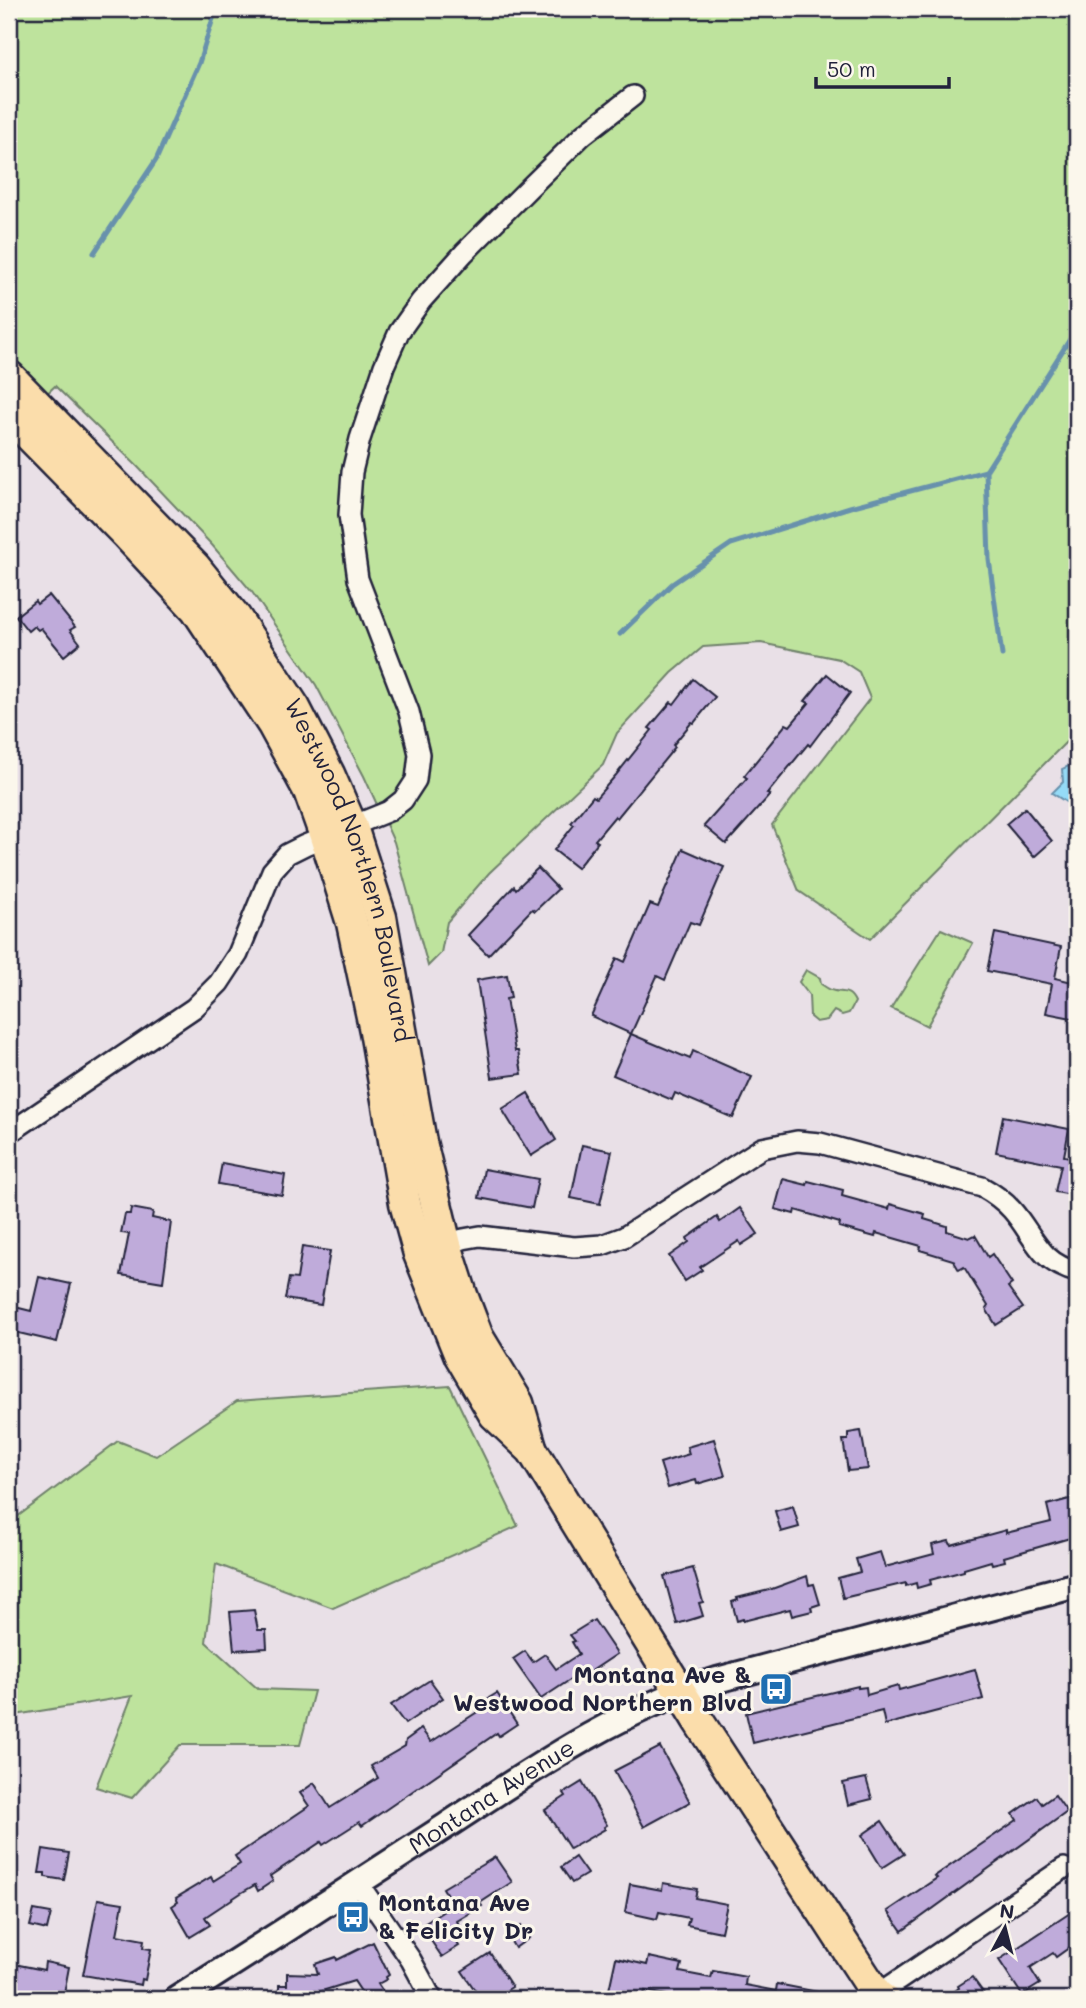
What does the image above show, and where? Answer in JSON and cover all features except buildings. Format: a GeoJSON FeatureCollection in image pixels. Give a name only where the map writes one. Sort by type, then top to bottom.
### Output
{"type":"FeatureCollection","features":[{"type":"Feature","properties":{"kind":"main road","name":"Westwood Northern Boulevard"},"geometry":{"type":"LineString","coordinates":[[9,376],[195,567],[236,618],[295,708],[339,831],[381,917],[421,1142],[432,1249],[461,1295],[478,1337],[517,1404],[532,1450],[681,1691],[879,1998]]}},
{"type":"Feature","properties":{"kind":"main road","name":"Westwood Northern Boulevard"},"geometry":{"type":"LineString","coordinates":[[9,415],[196,609],[273,726],[309,791],[339,831]]}},
{"type":"Feature","properties":{"kind":"street"},"geometry":{"type":"LineString","coordinates":[[9,1133],[194,1008],[219,984],[238,954],[272,871],[287,854],[389,811],[403,800],[416,780],[419,754],[409,712],[358,579],[349,515],[352,472],[360,439],[384,366],[400,332],[421,301],[464,253],[583,135],[633,96]]}},
{"type":"Feature","properties":{"kind":"street"},"geometry":{"type":"LineString","coordinates":[[432,1249],[480,1236],[574,1247],[602,1245],[624,1237],[762,1148],[797,1141],[820,1143],[982,1187],[995,1194],[1014,1212],[1044,1255],[1077,1272]]}},
{"type":"Feature","properties":{"kind":"street","name":"Montana Avenue"},"geometry":{"type":"LineString","coordinates":[[177,1999],[560,1752],[681,1691],[1077,1585]]}},
{"type":"Feature","properties":{"kind":"street"},"geometry":{"type":"LineString","coordinates":[[879,1998],[1064,1868]]}},
{"type":"Feature","properties":{"kind":"street"},"geometry":{"type":"LineString","coordinates":[[358,1883],[411,1960],[432,1999]]}},
{"type":"Feature","properties":{"kind":"green space"},"geometry":{"type":"Polygon","coordinates":[[[9,9],[1077,9],[1077,731],[870,939],[799,891],[772,825],[870,698],[859,672],[839,659],[761,643],[703,647],[672,673],[617,733],[603,765],[489,873],[447,922],[441,953],[428,966],[394,842],[364,776],[316,685],[252,592],[212,545],[136,465],[55,386],[9,429],[9,9]]]}},
{"type":"Feature","properties":{"kind":"green space"},"geometry":{"type":"Polygon","coordinates":[[[941,929],[973,943],[927,1026],[891,1008],[941,929]]]}},
{"type":"Feature","properties":{"kind":"green space"},"geometry":{"type":"Polygon","coordinates":[[[806,970],[820,978],[821,984],[829,989],[850,995],[855,1002],[849,1013],[842,1015],[834,1011],[827,1020],[816,1022],[810,1017],[809,995],[799,982],[806,970]]]}},
{"type":"Feature","properties":{"kind":"green space"},"geometry":{"type":"Polygon","coordinates":[[[450,1386],[518,1526],[333,1608],[216,1564],[206,1642],[258,1689],[314,1691],[300,1745],[180,1745],[132,1798],[96,1787],[132,1696],[9,1716],[9,1523],[118,1441],[156,1456],[237,1401],[450,1386]]]}},
{"type":"Feature","properties":{"kind":"water"},"geometry":{"type":"Polygon","coordinates":[[[1077,764],[1077,795],[1066,802],[1052,793],[1063,782],[1062,769],[1077,764]]]}},
{"type":"Feature","properties":{"kind":"waterway"},"geometry":{"type":"LineString","coordinates":[[94,253],[156,160],[199,63],[216,9]]}},
{"type":"Feature","properties":{"kind":"waterway"},"geometry":{"type":"LineString","coordinates":[[986,471],[1077,328]]}},
{"type":"Feature","properties":{"kind":"waterway"},"geometry":{"type":"LineString","coordinates":[[986,471],[989,559],[1002,655]]}},
{"type":"Feature","properties":{"kind":"waterway"},"geometry":{"type":"LineString","coordinates":[[620,634],[672,584],[731,544],[850,507],[986,471]]}},
{"type":"Feature","properties":{"kind":"place","name":"Montana Ave & Westwood Northern Blvd"},"geometry":{"type":"Point","coordinates":[776,1689]}},
{"type":"Feature","properties":{"kind":"place","name":"Montana Ave & Felicity Dr"},"geometry":{"type":"Point","coordinates":[353,1917]}}]}
